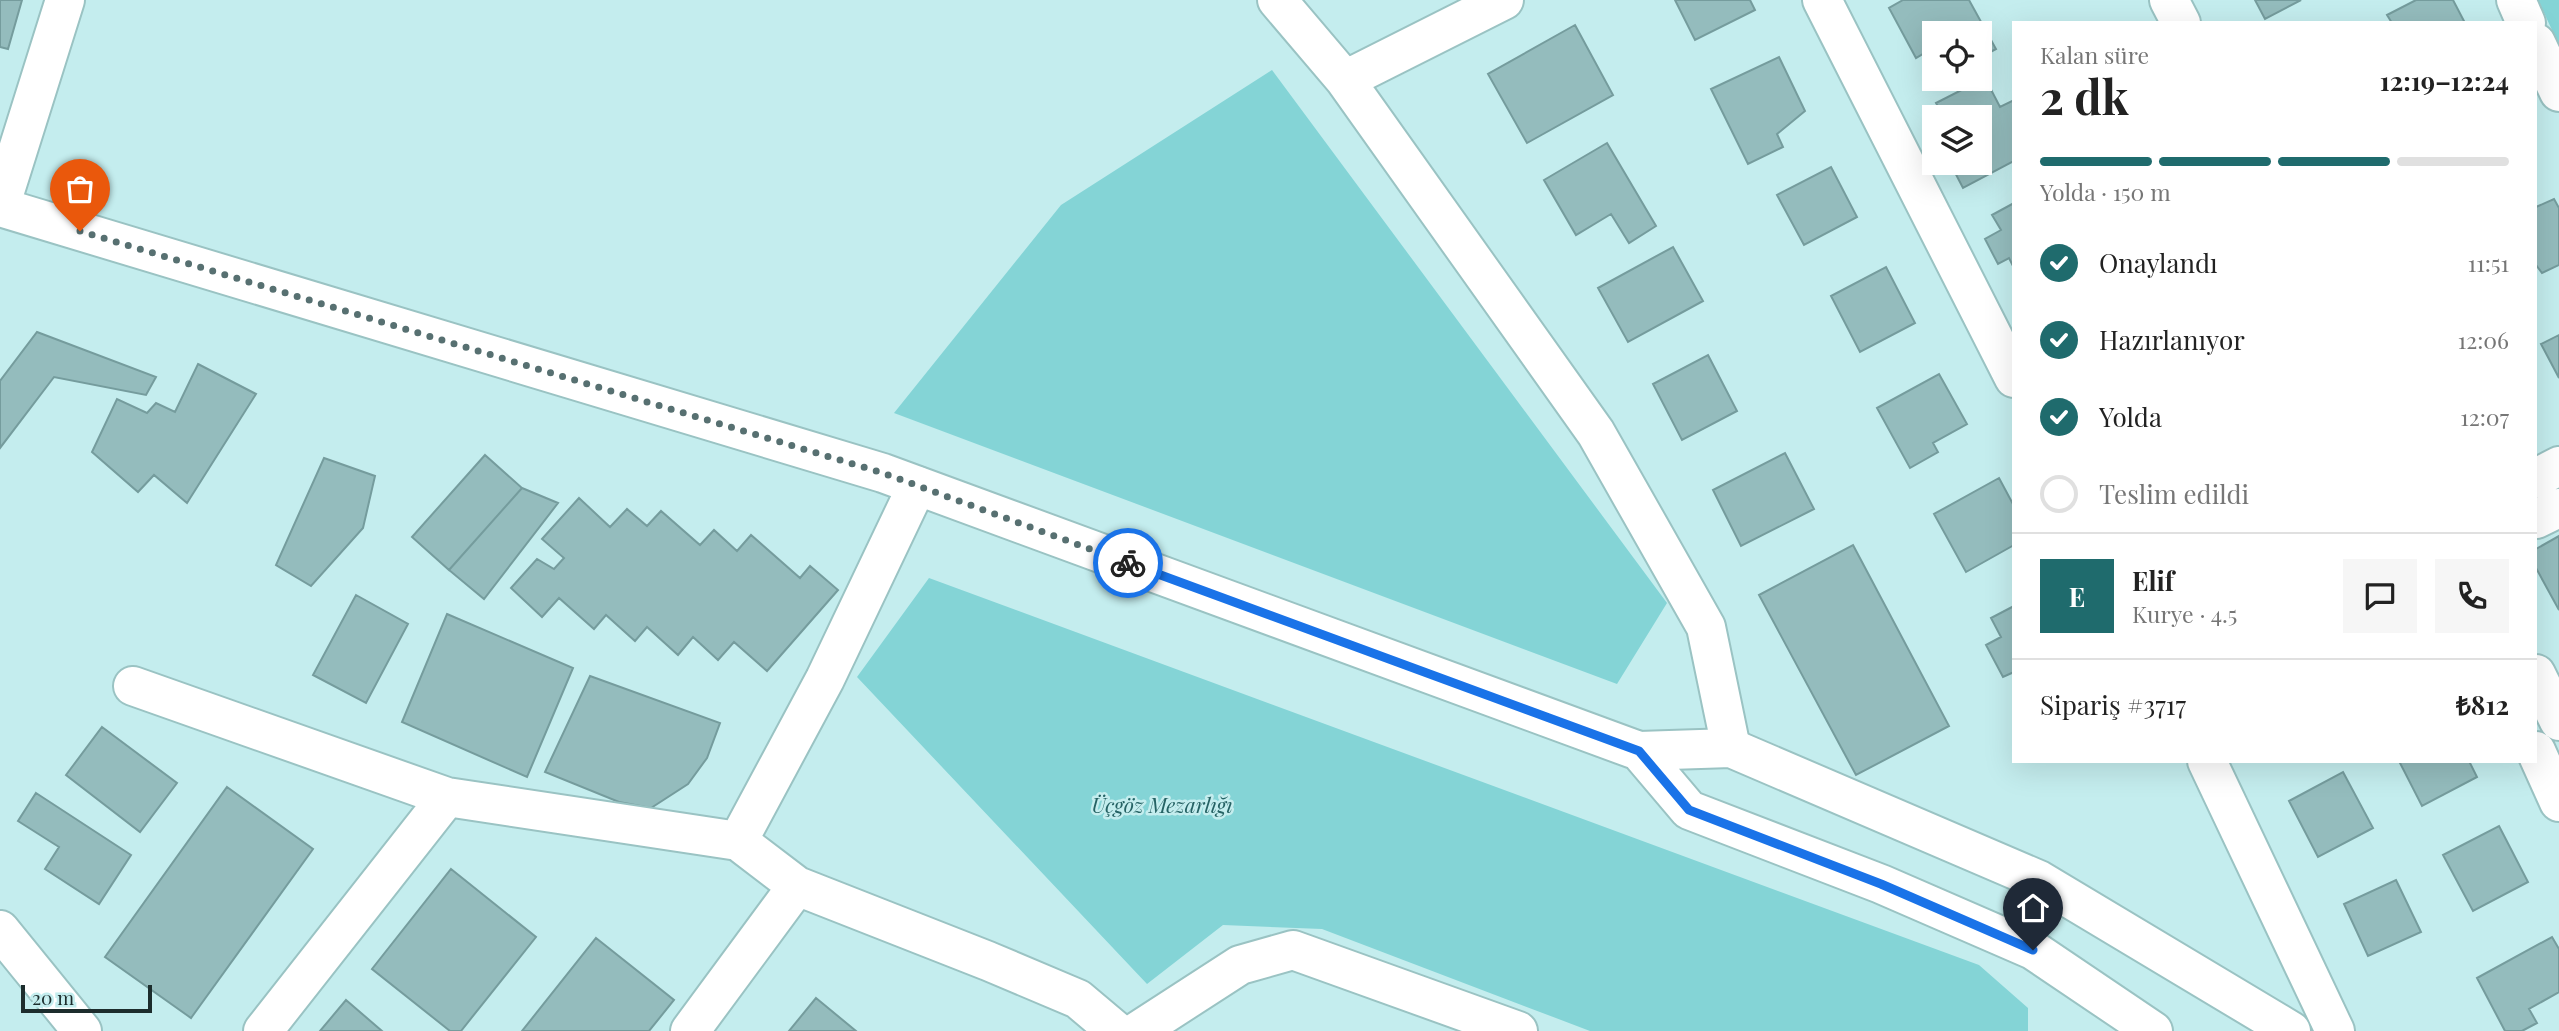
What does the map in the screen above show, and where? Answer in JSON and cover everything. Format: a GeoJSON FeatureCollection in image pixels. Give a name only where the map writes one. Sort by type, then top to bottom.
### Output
{"type":"FeatureCollection","features":[{"type":"Feature","properties":{"kind":"street"},"geometry":{"type":"LineString","coordinates":[[65,0],[0,207],[883,473],[1639,751],[1731,748],[2039,880],[2291,1031]]}},
{"type":"Feature","properties":{"kind":"street"},"geometry":{"type":"LineString","coordinates":[[1277,0],[1345,80],[1596,433],[1706,627],[1731,748]]}},
{"type":"Feature","properties":{"kind":"street"},"geometry":{"type":"LineString","coordinates":[[1345,80],[1504,0]]}},
{"type":"Feature","properties":{"kind":"street"},"geometry":{"type":"LineString","coordinates":[[1822,0],[2012,374]]}},
{"type":"Feature","properties":{"kind":"street"},"geometry":{"type":"LineString","coordinates":[[2169,0],[2179,21]]}},
{"type":"Feature","properties":{"kind":"street"},"geometry":{"type":"LineString","coordinates":[[2516,0],[2525,21]]}},
{"type":"Feature","properties":{"kind":"street"},"geometry":{"type":"LineString","coordinates":[[2537,45],[2559,92]]}},
{"type":"Feature","properties":{"kind":"street"},"geometry":{"type":"LineString","coordinates":[[2537,477],[2559,466]]}},
{"type":"Feature","properties":{"kind":"street"},"geometry":{"type":"LineString","coordinates":[[738,841],[825,678],[917,486]]}},
{"type":"Feature","properties":{"kind":"street"},"geometry":{"type":"LineString","coordinates":[[2537,519],[2559,508]]}},
{"type":"Feature","properties":{"kind":"street"},"geometry":{"type":"LineString","coordinates":[[2537,676],[2559,721]]}},
{"type":"Feature","properties":{"kind":"street"},"geometry":{"type":"LineString","coordinates":[[133,686],[447,797],[738,841],[797,886],[1078,999],[1116,1031]]}},
{"type":"Feature","properties":{"kind":"street"},"geometry":{"type":"LineString","coordinates":[[1639,751],[1689,810],[1881,884],[2033,950],[2153,1031]]}},
{"type":"Feature","properties":{"kind":"street"},"geometry":{"type":"LineString","coordinates":[[2537,753],[2559,802]]}},
{"type":"Feature","properties":{"kind":"street"},"geometry":{"type":"LineString","coordinates":[[2208,763],[2336,1031]]}},
{"type":"Feature","properties":{"kind":"street"},"geometry":{"type":"LineString","coordinates":[[263,1031],[447,797]]}},
{"type":"Feature","properties":{"kind":"street"},"geometry":{"type":"LineString","coordinates":[[690,1031],[797,886]]}},
{"type":"Feature","properties":{"kind":"street"},"geometry":{"type":"LineString","coordinates":[[0,930],[82,1031]]}},
{"type":"Feature","properties":{"kind":"street"},"geometry":{"type":"LineString","coordinates":[[1138,1031],[1240,965],[1293,950],[1518,1031]]}},
{"type":"Feature","properties":{"kind":"green space"},"geometry":{"type":"Polygon","coordinates":[[[2538,0],[2559,0],[2559,45],[2538,0]]]}},
{"type":"Feature","properties":{"kind":"green space"},"geometry":{"type":"Polygon","coordinates":[[[1272,70],[1667,603],[1617,684],[894,413],[1061,205],[1272,70]]]}},
{"type":"Feature","properties":{"kind":"green space","name":"Üçgöz Mezarlığı"},"geometry":{"type":"Polygon","coordinates":[[[929,578],[1979,965],[2028,1008],[2028,1031],[1590,1031],[1322,929],[1223,925],[1147,984],[857,677],[929,578]]]}},
{"type":"Feature","properties":{"kind":"building"},"geometry":{"type":"Polygon","coordinates":[[[0,0],[22,0],[8,49],[0,47],[0,0]]]}},
{"type":"Feature","properties":{"kind":"building"},"geometry":{"type":"Polygon","coordinates":[[[1675,0],[1750,0],[1755,10],[1695,40],[1675,0]]]}},
{"type":"Feature","properties":{"kind":"building"},"geometry":{"type":"Polygon","coordinates":[[[1903,0],[1969,0],[1981,21],[1922,21],[1922,54],[1916,58],[1889,8],[1903,0]]]}},
{"type":"Feature","properties":{"kind":"building"},"geometry":{"type":"Polygon","coordinates":[[[2255,0],[2301,0],[2265,19],[2255,0]]]}},
{"type":"Feature","properties":{"kind":"building"},"geometry":{"type":"Polygon","coordinates":[[[2416,0],[2453,0],[2464,21],[2391,21],[2387,15],[2416,0]]]}},
{"type":"Feature","properties":{"kind":"building"},"geometry":{"type":"Polygon","coordinates":[[[1575,25],[1613,95],[1527,143],[1488,74],[1575,25]]]}},
{"type":"Feature","properties":{"kind":"building"},"geometry":{"type":"Polygon","coordinates":[[[1779,57],[1805,111],[1777,134],[1783,147],[1748,164],[1711,89],[1779,57]]]}},
{"type":"Feature","properties":{"kind":"building"},"geometry":{"type":"Polygon","coordinates":[[[1960,91],[1992,91],[2000,107],[2012,101],[2012,162],[1992,173],[1992,105],[1936,103],[1960,91]]]}},
{"type":"Feature","properties":{"kind":"building"},"geometry":{"type":"Polygon","coordinates":[[[1607,143],[1656,226],[1629,243],[1611,214],[1576,235],[1544,180],[1607,143]]]}},
{"type":"Feature","properties":{"kind":"building"},"geometry":{"type":"Polygon","coordinates":[[[1831,167],[1857,217],[1804,245],[1777,195],[1831,167]]]}},
{"type":"Feature","properties":{"kind":"building"},"geometry":{"type":"Polygon","coordinates":[[[1956,175],[1988,175],[1963,188],[1956,175]]]}},
{"type":"Feature","properties":{"kind":"building"},"geometry":{"type":"Polygon","coordinates":[[[2554,199],[2559,208],[2559,265],[2542,273],[2537,266],[2537,207],[2554,199]]]}},
{"type":"Feature","properties":{"kind":"building"},"geometry":{"type":"Polygon","coordinates":[[[2012,204],[2012,264],[2009,258],[1998,264],[1985,239],[2001,230],[1992,215],[2012,204]]]}},
{"type":"Feature","properties":{"kind":"building"},"geometry":{"type":"Polygon","coordinates":[[[1673,247],[1703,301],[1628,342],[1598,288],[1673,247]]]}},
{"type":"Feature","properties":{"kind":"building"},"geometry":{"type":"Polygon","coordinates":[[[1886,267],[1915,323],[1860,352],[1831,296],[1886,267]]]}},
{"type":"Feature","properties":{"kind":"building"},"geometry":{"type":"Polygon","coordinates":[[[37,332],[156,377],[146,395],[54,377],[0,448],[0,381],[37,332]]]}},
{"type":"Feature","properties":{"kind":"building"},"geometry":{"type":"Polygon","coordinates":[[[2559,335],[2559,378],[2541,344],[2559,335]]]}},
{"type":"Feature","properties":{"kind":"building"},"geometry":{"type":"Polygon","coordinates":[[[1708,355],[1737,411],[1682,440],[1653,384],[1708,355]]]}},
{"type":"Feature","properties":{"kind":"building"},"geometry":{"type":"Polygon","coordinates":[[[198,364],[256,394],[187,503],[154,475],[138,492],[92,452],[117,399],[147,413],[156,403],[175,412],[198,364]]]}},
{"type":"Feature","properties":{"kind":"building"},"geometry":{"type":"Polygon","coordinates":[[[1939,374],[1967,424],[1933,443],[1938,452],[1910,468],[1877,408],[1939,374]]]}},
{"type":"Feature","properties":{"kind":"building"},"geometry":{"type":"Polygon","coordinates":[[[1785,453],[1814,509],[1741,546],[1713,490],[1785,453]]]}},
{"type":"Feature","properties":{"kind":"building"},"geometry":{"type":"Polygon","coordinates":[[[485,455],[522,488],[449,570],[412,537],[485,455]]]}},
{"type":"Feature","properties":{"kind":"building"},"geometry":{"type":"Polygon","coordinates":[[[324,458],[375,476],[363,528],[311,586],[276,565],[324,458]]]}},
{"type":"Feature","properties":{"kind":"building"},"geometry":{"type":"Polygon","coordinates":[[[1999,478],[2012,502],[2012,546],[1966,572],[1934,514],[1999,478]]]}},
{"type":"Feature","properties":{"kind":"building"},"geometry":{"type":"Polygon","coordinates":[[[522,488],[558,503],[484,599],[449,570],[522,488]]]}},
{"type":"Feature","properties":{"kind":"building"},"geometry":{"type":"Polygon","coordinates":[[[579,498],[610,527],[627,509],[647,526],[661,511],[700,545],[714,530],[737,551],[751,535],[800,578],[810,566],[838,590],[767,671],[734,642],[718,660],[693,637],[678,655],[647,627],[635,641],[606,615],[594,629],[559,598],[542,617],[511,588],[537,559],[554,569],[564,558],[542,539],[579,498]]]}},
{"type":"Feature","properties":{"kind":"building"},"geometry":{"type":"Polygon","coordinates":[[[2559,536],[2559,610],[2537,570],[2537,548],[2559,536]]]}},
{"type":"Feature","properties":{"kind":"building"},"geometry":{"type":"Polygon","coordinates":[[[1853,545],[1949,726],[1856,775],[1759,595],[1853,545]]]}},
{"type":"Feature","properties":{"kind":"building"},"geometry":{"type":"Polygon","coordinates":[[[356,595],[408,624],[366,703],[313,675],[356,595]]]}},
{"type":"Feature","properties":{"kind":"building"},"geometry":{"type":"Polygon","coordinates":[[[2012,607],[2012,673],[2003,677],[1986,645],[2001,637],[1991,618],[2012,607]]]}},
{"type":"Feature","properties":{"kind":"building"},"geometry":{"type":"Polygon","coordinates":[[[447,614],[573,668],[527,777],[402,722],[447,614]]]}},
{"type":"Feature","properties":{"kind":"building"},"geometry":{"type":"Polygon","coordinates":[[[590,676],[720,723],[707,758],[688,784],[651,808],[619,802],[545,772],[590,676]]]}},
{"type":"Feature","properties":{"kind":"building"},"geometry":{"type":"Polygon","coordinates":[[[102,727],[177,783],[140,832],[66,775],[102,727]]]}},
{"type":"Feature","properties":{"kind":"building"},"geometry":{"type":"Polygon","coordinates":[[[2400,763],[2470,763],[2477,777],[2422,806],[2400,763]]]}},
{"type":"Feature","properties":{"kind":"building"},"geometry":{"type":"Polygon","coordinates":[[[2343,772],[2373,828],[2318,857],[2289,801],[2343,772]]]}},
{"type":"Feature","properties":{"kind":"building"},"geometry":{"type":"Polygon","coordinates":[[[227,787],[313,849],[191,1018],[105,957],[227,787]]]}},
{"type":"Feature","properties":{"kind":"building"},"geometry":{"type":"Polygon","coordinates":[[[36,793],[131,855],[99,904],[45,869],[59,847],[18,821],[36,793]]]}},
{"type":"Feature","properties":{"kind":"building"},"geometry":{"type":"Polygon","coordinates":[[[2499,826],[2528,882],[2473,911],[2443,855],[2499,826]]]}},
{"type":"Feature","properties":{"kind":"building"},"geometry":{"type":"Polygon","coordinates":[[[451,869],[536,937],[461,1031],[450,1031],[372,969],[451,869]]]}},
{"type":"Feature","properties":{"kind":"building"},"geometry":{"type":"Polygon","coordinates":[[[2396,880],[2421,932],[2368,956],[2344,904],[2396,880]]]}},
{"type":"Feature","properties":{"kind":"building"},"geometry":{"type":"Polygon","coordinates":[[[2552,937],[2559,949],[2559,992],[2529,1009],[2537,1023],[2522,1031],[2505,1031],[2477,978],[2552,937]]]}},
{"type":"Feature","properties":{"kind":"building"},"geometry":{"type":"Polygon","coordinates":[[[596,938],[674,1000],[649,1031],[522,1031],[596,938]]]}},
{"type":"Feature","properties":{"kind":"building"},"geometry":{"type":"Polygon","coordinates":[[[816,998],[856,1031],[789,1031],[816,998]]]}},
{"type":"Feature","properties":{"kind":"building"},"geometry":{"type":"Polygon","coordinates":[[[346,1000],[382,1031],[320,1031],[346,1000]]]}},
{"type":"Feature","properties":{"kind":"way so far"},"geometry":{"type":"LineString","coordinates":[[80,231],[883,473],[1128,563]]}},
{"type":"Feature","properties":{"kind":"route"},"geometry":{"type":"LineString","coordinates":[[1128,563],[1639,751],[1689,810],[1881,884],[2033,950]]}}]}
